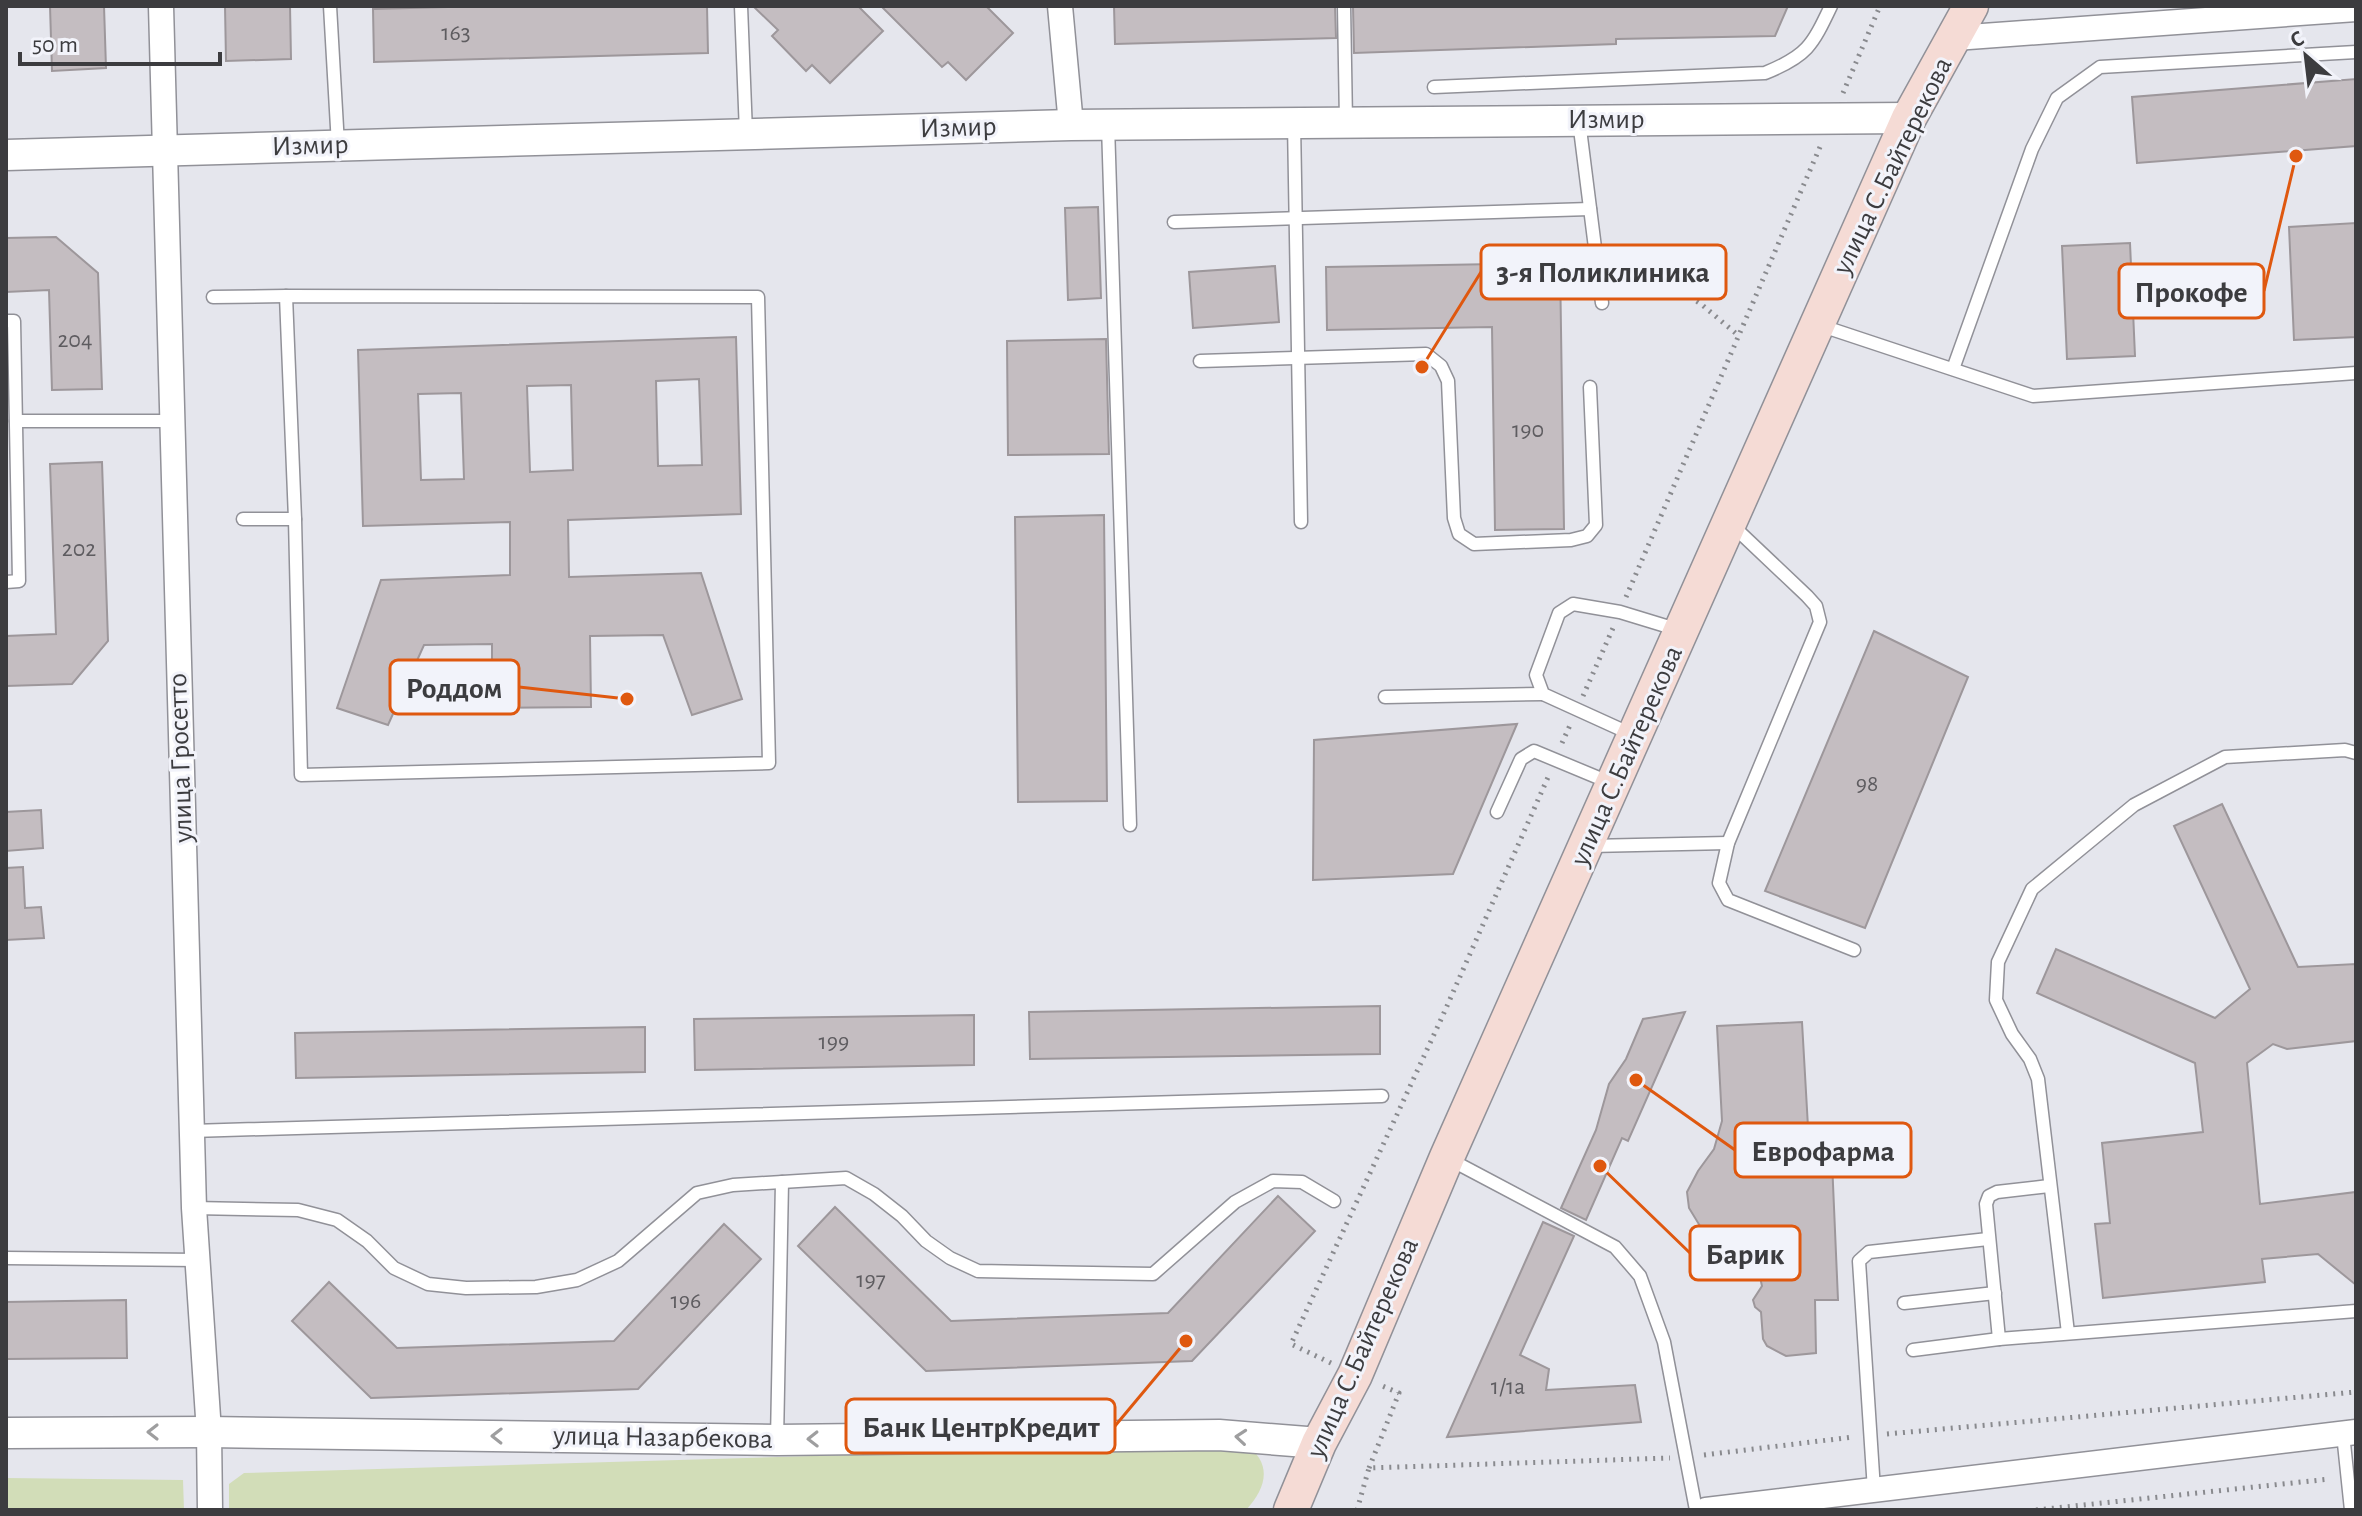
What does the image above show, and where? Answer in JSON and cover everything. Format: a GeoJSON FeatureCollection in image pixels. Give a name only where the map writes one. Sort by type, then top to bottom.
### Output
{"type":"FeatureCollection","features":[{"type":"Feature","properties":{"kind":"main road","name":"улица С.Байтерекова"},"geometry":{"type":"LineString","coordinates":[[1291,1510],[1319,1443],[1355,1375],[1447,1157],[1909,118],[1971,6]]}},
{"type":"Feature","properties":{"kind":"street","name":"улица Гросетто"},"geometry":{"type":"LineString","coordinates":[[161,6],[194,1208],[209,1432],[210,1510]]}},
{"type":"Feature","properties":{"kind":"street"},"geometry":{"type":"LineString","coordinates":[[1060,6],[1071,125]]}},
{"type":"Feature","properties":{"kind":"street"},"geometry":{"type":"LineString","coordinates":[[1955,38],[2356,9]]}},
{"type":"Feature","properties":{"kind":"street","name":"Измир"},"geometry":{"type":"LineString","coordinates":[[6,155],[1108,124],[1909,118]]}},
{"type":"Feature","properties":{"kind":"street","name":"улица Назарбекова"},"geometry":{"type":"LineString","coordinates":[[6,1433],[209,1432],[777,1440],[1219,1435],[1319,1443]]}},
{"type":"Feature","properties":{"kind":"street"},"geometry":{"type":"LineString","coordinates":[[1706,1510],[2349,1433]]}},
{"type":"Feature","properties":{"kind":"lane"},"geometry":{"type":"LineString","coordinates":[[330,6],[338,145]]}},
{"type":"Feature","properties":{"kind":"lane"},"geometry":{"type":"LineString","coordinates":[[741,6],[746,133]]}},
{"type":"Feature","properties":{"kind":"lane"},"geometry":{"type":"LineString","coordinates":[[1344,6],[1346,122]]}},
{"type":"Feature","properties":{"kind":"lane"},"geometry":{"type":"LineString","coordinates":[[1434,87],[1765,73],[1793,62],[1814,42],[1831,6]]}},
{"type":"Feature","properties":{"kind":"lane"},"geometry":{"type":"LineString","coordinates":[[1953,369],[2032,149],[2057,98],[2100,67],[2356,52]]}},
{"type":"Feature","properties":{"kind":"lane"},"geometry":{"type":"LineString","coordinates":[[1579,121],[1602,303]]}},
{"type":"Feature","properties":{"kind":"lane"},"geometry":{"type":"LineString","coordinates":[[1294,123],[1301,522]]}},
{"type":"Feature","properties":{"kind":"lane"},"geometry":{"type":"LineString","coordinates":[[1108,124],[1130,825]]}},
{"type":"Feature","properties":{"kind":"lane"},"geometry":{"type":"LineString","coordinates":[[1174,222],[1590,209]]}},
{"type":"Feature","properties":{"kind":"lane"},"geometry":{"type":"LineString","coordinates":[[213,297],[286,296],[758,297],[769,763],[301,775],[286,296]]}},
{"type":"Feature","properties":{"kind":"lane"},"geometry":{"type":"LineString","coordinates":[[6,321],[14,321],[19,581],[6,582]]}},
{"type":"Feature","properties":{"kind":"lane"},"geometry":{"type":"LineString","coordinates":[[1819,325],[2033,396],[2356,373]]}},
{"type":"Feature","properties":{"kind":"lane"},"geometry":{"type":"LineString","coordinates":[[1200,361],[1426,354],[1441,366],[1448,381],[1454,518],[1459,534],[1474,544],[1571,540],[1587,536],[1596,525],[1590,387]]}},
{"type":"Feature","properties":{"kind":"lane"},"geometry":{"type":"LineString","coordinates":[[16,421],[172,421]]}},
{"type":"Feature","properties":{"kind":"lane"},"geometry":{"type":"LineString","coordinates":[[243,519],[295,519]]}},
{"type":"Feature","properties":{"kind":"lane"},"geometry":{"type":"LineString","coordinates":[[1730,524],[1807,596],[1816,606],[1820,622],[1728,843],[1719,883],[1728,900],[1854,950]]}},
{"type":"Feature","properties":{"kind":"lane"},"geometry":{"type":"LineString","coordinates":[[1543,694],[1536,675],[1559,613],[1573,604],[1620,612],[1682,631]]}},
{"type":"Feature","properties":{"kind":"lane"},"geometry":{"type":"LineString","coordinates":[[1385,697],[1543,694],[1635,736]]}},
{"type":"Feature","properties":{"kind":"lane"},"geometry":{"type":"LineString","coordinates":[[2068,1333],[2038,1079],[1996,1000],[1998,962],[2032,889],[2134,805],[2225,757],[2345,750],[2356,753]]}},
{"type":"Feature","properties":{"kind":"lane"},"geometry":{"type":"LineString","coordinates":[[1497,812],[1521,759],[1534,751],[1614,784]]}},
{"type":"Feature","properties":{"kind":"lane"},"geometry":{"type":"LineString","coordinates":[[1587,846],[1728,843]]}},
{"type":"Feature","properties":{"kind":"lane"},"geometry":{"type":"LineString","coordinates":[[192,1131],[1382,1096]]}},
{"type":"Feature","properties":{"kind":"lane"},"geometry":{"type":"LineString","coordinates":[[1447,1157],[1615,1247],[1640,1276],[1664,1342],[1696,1510]]}},
{"type":"Feature","properties":{"kind":"lane"},"geometry":{"type":"LineString","coordinates":[[194,1208],[298,1210],[337,1220],[367,1241],[394,1268],[428,1284],[466,1288],[536,1287],[577,1280],[618,1261],[697,1193],[733,1185],[846,1178],[874,1194],[902,1216],[926,1241],[950,1258],[978,1271],[1025,1273],[1153,1274],[1235,1202],[1273,1181],[1302,1182],[1334,1201]]}},
{"type":"Feature","properties":{"kind":"lane"},"geometry":{"type":"LineString","coordinates":[[777,1440],[782,1182]]}},
{"type":"Feature","properties":{"kind":"lane"},"geometry":{"type":"LineString","coordinates":[[1999,1339],[1986,1204],[1989,1196],[1997,1192],[2049,1186]]}},
{"type":"Feature","properties":{"kind":"lane"},"geometry":{"type":"LineString","coordinates":[[1874,1490],[1859,1261],[1869,1252],[1988,1239]]}},
{"type":"Feature","properties":{"kind":"lane"},"geometry":{"type":"LineString","coordinates":[[6,1258],[198,1260]]}},
{"type":"Feature","properties":{"kind":"lane"},"geometry":{"type":"LineString","coordinates":[[1904,1303],[1995,1293]]}},
{"type":"Feature","properties":{"kind":"lane"},"geometry":{"type":"LineString","coordinates":[[1913,1350],[1999,1339],[2356,1311]]}},
{"type":"Feature","properties":{"kind":"lane"},"geometry":{"type":"LineString","coordinates":[[2349,1433],[2351,1510]]}},
{"type":"Feature","properties":{"kind":"path"},"geometry":{"type":"LineString","coordinates":[[1597,259],[1664,280],[1701,304],[1739,336]]}},
{"type":"Feature","properties":{"kind":"path"},"geometry":{"type":"LineString","coordinates":[[1355,1375],[1399,1393],[1369,1468],[1357,1510]]}},
{"type":"Feature","properties":{"kind":"path"},"geometry":{"type":"LineString","coordinates":[[1369,1468],[1686,1457],[1870,1435],[2356,1392]]}},
{"type":"Feature","properties":{"kind":"path"},"geometry":{"type":"LineString","coordinates":[[2036,1510],[2348,1477]]}},
{"type":"Feature","properties":{"kind":"green space"},"geometry":{"type":"Polygon","coordinates":[[[1244,1443],[1260,1459],[1264,1475],[1259,1493],[1246,1510],[229,1510],[229,1484],[244,1473],[1244,1443]]]}},
{"type":"Feature","properties":{"kind":"green space"},"geometry":{"type":"Polygon","coordinates":[[[6,1478],[183,1480],[184,1510],[6,1510],[6,1478]]]}},
{"type":"Feature","properties":{"kind":"building"},"geometry":{"type":"Polygon","coordinates":[[[50,6],[104,6],[106,68],[52,71],[50,6]]]}},
{"type":"Feature","properties":{"kind":"building"},"geometry":{"type":"Polygon","coordinates":[[[225,6],[290,6],[291,59],[226,61],[225,6]]]}},
{"type":"Feature","properties":{"kind":"building"},"geometry":{"type":"Polygon","coordinates":[[[707,6],[708,53],[374,62],[373,9],[707,6]]]}},
{"type":"Feature","properties":{"kind":"building"},"geometry":{"type":"Polygon","coordinates":[[[753,6],[858,6],[883,31],[830,83],[812,65],[806,71],[772,36],[778,30],[753,6]]]}},
{"type":"Feature","properties":{"kind":"building"},"geometry":{"type":"Polygon","coordinates":[[[881,6],[986,6],[1013,33],[966,80],[948,62],[942,67],[881,6]]]}},
{"type":"Feature","properties":{"kind":"building"},"geometry":{"type":"Polygon","coordinates":[[[1114,6],[1335,6],[1336,38],[1115,44],[1114,6]]]}},
{"type":"Feature","properties":{"kind":"building"},"geometry":{"type":"Polygon","coordinates":[[[1353,6],[1788,6],[1775,36],[1616,39],[1616,44],[1354,53],[1353,6]]]}},
{"type":"Feature","properties":{"kind":"building"},"geometry":{"type":"Polygon","coordinates":[[[2356,79],[2356,146],[2137,163],[2132,97],[2356,79]]]}},
{"type":"Feature","properties":{"kind":"building"},"geometry":{"type":"Polygon","coordinates":[[[1098,207],[1101,298],[1068,300],[1065,208],[1098,207]]]}},
{"type":"Feature","properties":{"kind":"building"},"geometry":{"type":"Polygon","coordinates":[[[2356,223],[2356,337],[2294,340],[2289,227],[2356,223]]]}},
{"type":"Feature","properties":{"kind":"building"},"geometry":{"type":"Polygon","coordinates":[[[56,237],[98,273],[102,389],[52,390],[49,290],[6,292],[6,238],[56,237]]]}},
{"type":"Feature","properties":{"kind":"building"},"geometry":{"type":"Polygon","coordinates":[[[2130,243],[2135,356],[2067,359],[2062,246],[2130,243]]]}},
{"type":"Feature","properties":{"kind":"building"},"geometry":{"type":"Polygon","coordinates":[[[1560,263],[1564,529],[1495,530],[1492,327],[1327,330],[1326,267],[1560,263]]]}},
{"type":"Feature","properties":{"kind":"building"},"geometry":{"type":"Polygon","coordinates":[[[1275,266],[1279,322],[1193,328],[1189,272],[1275,266]]]}},
{"type":"Feature","properties":{"kind":"building"},"geometry":{"type":"Polygon","coordinates":[[[736,337],[741,514],[568,520],[569,577],[701,573],[742,699],[692,715],[663,635],[590,636],[591,707],[492,708],[492,644],[424,645],[388,725],[337,708],[381,580],[510,575],[510,522],[363,526],[358,350],[736,337]],[[699,379],[656,381],[658,466],[702,465],[699,379]],[[571,385],[527,386],[530,472],[573,470],[571,385]],[[461,393],[418,394],[421,480],[464,479],[461,393]]]}},
{"type":"Feature","properties":{"kind":"building"},"geometry":{"type":"Polygon","coordinates":[[[1106,339],[1109,454],[1008,455],[1007,341],[1106,339]]]}},
{"type":"Feature","properties":{"kind":"building"},"geometry":{"type":"Polygon","coordinates":[[[102,462],[108,641],[72,684],[6,686],[6,636],[56,634],[50,464],[102,462]]]}},
{"type":"Feature","properties":{"kind":"building"},"geometry":{"type":"Polygon","coordinates":[[[1104,515],[1107,801],[1018,802],[1015,517],[1104,515]]]}},
{"type":"Feature","properties":{"kind":"building"},"geometry":{"type":"Polygon","coordinates":[[[1874,631],[1968,677],[1865,928],[1765,891],[1874,631]]]}},
{"type":"Feature","properties":{"kind":"building"},"geometry":{"type":"Polygon","coordinates":[[[1517,724],[1453,874],[1313,880],[1314,740],[1517,724]]]}},
{"type":"Feature","properties":{"kind":"building"},"geometry":{"type":"Polygon","coordinates":[[[2222,804],[2298,967],[2356,964],[2356,1041],[2287,1049],[2273,1044],[2247,1063],[2260,1204],[2356,1192],[2356,1285],[2318,1254],[2262,1259],[2265,1282],[2103,1298],[2095,1224],[2110,1223],[2102,1143],[2203,1132],[2195,1063],[2037,993],[2056,949],[2215,1018],[2250,989],[2174,826],[2222,804]]]}},
{"type":"Feature","properties":{"kind":"building"},"geometry":{"type":"Polygon","coordinates":[[[41,810],[43,848],[6,851],[6,812],[41,810]]]}},
{"type":"Feature","properties":{"kind":"building"},"geometry":{"type":"Polygon","coordinates":[[[23,867],[25,908],[41,907],[44,938],[6,940],[6,868],[23,867]]]}},
{"type":"Feature","properties":{"kind":"building"},"geometry":{"type":"Polygon","coordinates":[[[1380,1006],[1380,1054],[1030,1059],[1029,1012],[1380,1006]]]}},
{"type":"Feature","properties":{"kind":"building"},"geometry":{"type":"Polygon","coordinates":[[[1685,1012],[1628,1141],[1622,1138],[1586,1220],[1561,1208],[1596,1130],[1609,1084],[1626,1059],[1643,1019],[1685,1012]]]}},
{"type":"Feature","properties":{"kind":"building"},"geometry":{"type":"Polygon","coordinates":[[[974,1015],[974,1065],[695,1070],[694,1019],[974,1015]]]}},
{"type":"Feature","properties":{"kind":"building"},"geometry":{"type":"Polygon","coordinates":[[[1802,1022],[1810,1162],[1832,1161],[1838,1300],[1815,1300],[1816,1353],[1786,1356],[1767,1346],[1763,1339],[1761,1312],[1753,1300],[1762,1286],[1758,1268],[1737,1239],[1700,1226],[1689,1208],[1687,1192],[1714,1149],[1722,1121],[1717,1026],[1802,1022]]]}},
{"type":"Feature","properties":{"kind":"building"},"geometry":{"type":"Polygon","coordinates":[[[645,1027],[645,1072],[296,1078],[295,1033],[645,1027]]]}},
{"type":"Feature","properties":{"kind":"building"},"geometry":{"type":"Polygon","coordinates":[[[1278,1196],[1315,1231],[1192,1361],[926,1371],[798,1246],[835,1207],[951,1321],[1168,1313],[1278,1196]]]}},
{"type":"Feature","properties":{"kind":"building"},"geometry":{"type":"Polygon","coordinates":[[[1543,1222],[1574,1236],[1520,1355],[1549,1369],[1546,1390],[1635,1385],[1641,1422],[1447,1437],[1543,1222]]]}},
{"type":"Feature","properties":{"kind":"building"},"geometry":{"type":"Polygon","coordinates":[[[724,1224],[761,1259],[638,1389],[371,1398],[292,1321],[329,1282],[397,1348],[614,1341],[724,1224]]]}},
{"type":"Feature","properties":{"kind":"building"},"geometry":{"type":"Polygon","coordinates":[[[126,1300],[127,1358],[6,1359],[6,1302],[126,1300]]]}},
{"type":"Feature","properties":{"kind":"place","name":"Прокофе"},"geometry":{"type":"Point","coordinates":[2296,156]}},
{"type":"Feature","properties":{"kind":"place","name":"3-я Поликлиника"},"geometry":{"type":"Point","coordinates":[1422,367]}},
{"type":"Feature","properties":{"kind":"place","name":"Роддом"},"geometry":{"type":"Point","coordinates":[627,699]}},
{"type":"Feature","properties":{"kind":"place","name":"Еврофарма"},"geometry":{"type":"Point","coordinates":[1636,1080]}},
{"type":"Feature","properties":{"kind":"place","name":"Барик"},"geometry":{"type":"Point","coordinates":[1600,1166]}},
{"type":"Feature","properties":{"kind":"place","name":"Банк ЦентрКредит"},"geometry":{"type":"Point","coordinates":[1186,1341]}}]}
